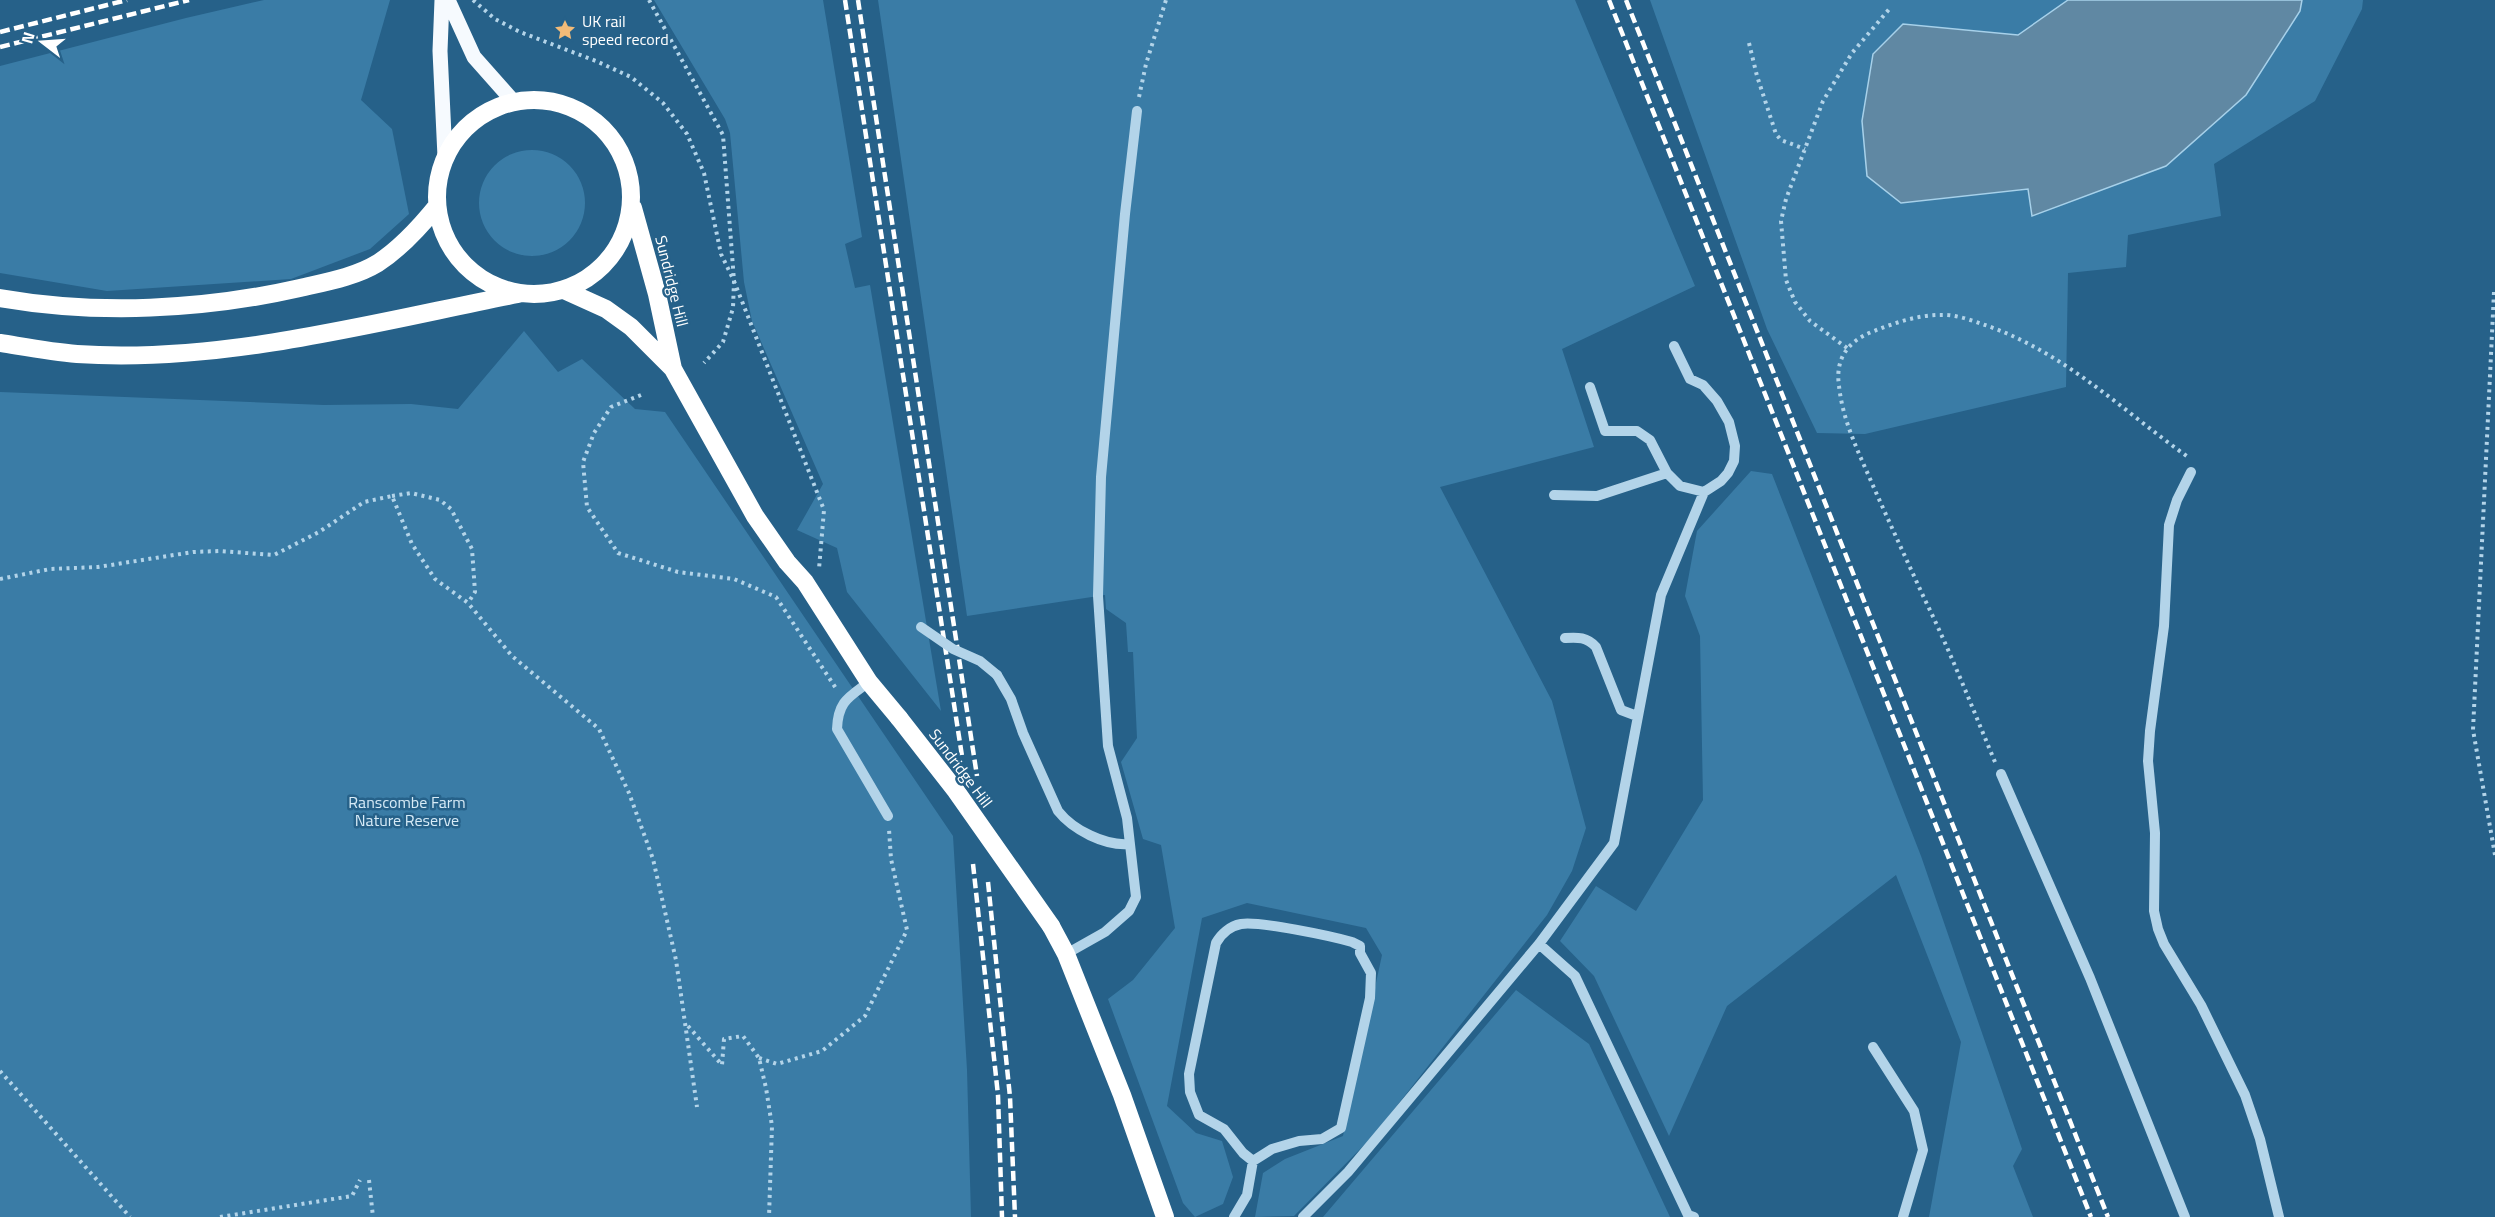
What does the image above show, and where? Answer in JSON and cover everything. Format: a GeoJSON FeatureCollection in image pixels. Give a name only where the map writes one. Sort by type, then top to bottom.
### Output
{"type":"FeatureCollection","features":[{"type":"Feature","properties":{"kind":"highway"},"geometry":{"type":"LineString","coordinates":[[543,99],[572,107],[598,123],[617,146],[629,173],[631,203],[625,232],[611,257],[590,277],[564,290],[542,294],[520,293],[489,284],[463,264],[445,237],[437,206],[438,181],[445,157],[462,132],[485,112],[513,101],[543,99]]}},
{"type":"Feature","properties":{"kind":"highway","name":"Sundridge Hill"},"geometry":{"type":"LineString","coordinates":[[631,203],[657,294],[673,369]]}},
{"type":"Feature","properties":{"kind":"highway"},"geometry":{"type":"LineString","coordinates":[[0,298],[45,304],[133,307],[222,303],[258,297],[329,282],[377,263],[401,245],[437,206]]}},
{"type":"Feature","properties":{"kind":"highway","name":"Sundridge Hill"},"geometry":{"type":"LineString","coordinates":[[564,290],[606,309],[631,327],[673,369],[755,516],[805,582],[869,682],[956,791],[1051,926],[1066,954],[1122,1095],[1166,1217]]}},
{"type":"Feature","properties":{"kind":"highway"},"geometry":{"type":"LineString","coordinates":[[0,343],[76,354],[142,355],[207,351],[291,339],[520,293]]}},
{"type":"Feature","properties":{"kind":"main road"},"geometry":{"type":"LineString","coordinates":[[442,0],[440,51],[445,157]]}},
{"type":"Feature","properties":{"kind":"main road"},"geometry":{"type":"LineString","coordinates":[[448,0],[474,57],[513,101]]}},
{"type":"Feature","properties":{"kind":"lane"},"geometry":{"type":"LineString","coordinates":[[1066,954],[1101,936],[1132,909],[1136,894],[1127,818],[1112,766],[1107,733],[1099,628],[1098,554],[1101,477],[1123,233],[1137,111]]}},
{"type":"Feature","properties":{"kind":"lane"},"geometry":{"type":"LineString","coordinates":[[1303,1217],[1348,1172],[1539,944],[1614,843],[1661,595],[1704,492],[1721,481],[1734,460],[1735,446],[1729,422],[1717,401],[1703,385],[1690,379],[1674,345]]}},
{"type":"Feature","properties":{"kind":"lane"},"geometry":{"type":"LineString","coordinates":[[1590,387],[1605,431],[1637,431],[1650,440],[1667,473],[1680,486],[1704,492]]}},
{"type":"Feature","properties":{"kind":"lane"},"geometry":{"type":"LineString","coordinates":[[2191,472],[2177,500],[2169,525],[2164,626],[2150,731],[2148,761],[2155,833],[2154,911],[2162,940],[2201,1005],[2246,1095],[2260,1139],[2278,1217]]}},
{"type":"Feature","properties":{"kind":"lane"},"geometry":{"type":"LineString","coordinates":[[1554,495],[1597,496],[1667,473]]}},
{"type":"Feature","properties":{"kind":"lane"},"geometry":{"type":"LineString","coordinates":[[921,627],[953,649],[976,658],[997,675],[1011,699],[1023,733],[1058,811],[1068,822],[1114,844],[1129,844]]}},
{"type":"Feature","properties":{"kind":"lane"},"geometry":{"type":"LineString","coordinates":[[1565,638],[1576,637],[1589,640],[1596,647],[1620,710],[1637,716]]}},
{"type":"Feature","properties":{"kind":"lane"},"geometry":{"type":"LineString","coordinates":[[869,682],[844,701],[838,714],[837,729],[888,816]]}},
{"type":"Feature","properties":{"kind":"lane"},"geometry":{"type":"LineString","coordinates":[[2001,774],[2090,978],[2185,1217]]}},
{"type":"Feature","properties":{"kind":"lane"},"geometry":{"type":"LineString","coordinates":[[1234,1217],[1247,1195],[1253,1161],[1272,1149],[1299,1141],[1322,1139],[1341,1128],[1370,998],[1371,973],[1360,952],[1360,946],[1355,943],[1252,923],[1229,928],[1216,943],[1189,1071],[1189,1088],[1199,1115],[1224,1129],[1243,1153],[1253,1161]]}},
{"type":"Feature","properties":{"kind":"lane"},"geometry":{"type":"LineString","coordinates":[[1539,944],[1575,976],[1688,1215],[1694,1217]]}},
{"type":"Feature","properties":{"kind":"lane"},"geometry":{"type":"LineString","coordinates":[[1873,1047],[1914,1112],[1923,1150],[1903,1217]]}},
{"type":"Feature","properties":{"kind":"path"},"geometry":{"type":"LineString","coordinates":[[473,0],[495,19],[520,32],[585,56],[632,77],[663,103],[687,134],[704,173],[722,254],[824,510],[819,573]]}},
{"type":"Feature","properties":{"kind":"path"},"geometry":{"type":"LineString","coordinates":[[649,0],[723,135],[734,281],[733,308],[723,342],[704,363]]}},
{"type":"Feature","properties":{"kind":"path"},"geometry":{"type":"LineString","coordinates":[[1137,111],[1146,64],[1166,0]]}},
{"type":"Feature","properties":{"kind":"path"},"geometry":{"type":"LineString","coordinates":[[1847,348],[1819,329],[1803,314],[1788,289],[1781,221],[1786,199],[1823,101],[1866,34],[1891,7]]}},
{"type":"Feature","properties":{"kind":"path"},"geometry":{"type":"LineString","coordinates":[[1749,43],[1776,134],[1781,140],[1805,149]]}},
{"type":"Feature","properties":{"kind":"path"},"geometry":{"type":"LineString","coordinates":[[2494,292],[2473,730],[2495,855]]}},
{"type":"Feature","properties":{"kind":"path"},"geometry":{"type":"LineString","coordinates":[[2001,774],[1940,630],[1848,428],[1838,378],[1840,360],[1847,348],[1855,340],[1873,331],[1937,315],[1970,320],[2007,333],[2050,356],[2135,415],[2197,463],[2191,472]]}},
{"type":"Feature","properties":{"kind":"path"},"geometry":{"type":"LineString","coordinates":[[641,395],[611,407],[594,433],[583,462],[587,507],[618,553],[678,572],[734,579],[776,597],[844,701]]}},
{"type":"Feature","properties":{"kind":"path"},"geometry":{"type":"LineString","coordinates":[[0,579],[50,569],[98,567],[193,552],[219,551],[274,555],[319,532],[364,502],[411,493],[440,500],[451,510],[472,549],[475,592],[468,603]]}},
{"type":"Feature","properties":{"kind":"path"},"geometry":{"type":"LineString","coordinates":[[392,496],[412,544],[435,579],[468,603],[512,656],[599,729],[629,793],[653,859],[676,960],[687,1024],[697,1107]]}},
{"type":"Feature","properties":{"kind":"path"},"geometry":{"type":"LineString","coordinates":[[759,1058],[777,1064],[822,1051],[865,1016],[907,930],[891,859],[888,816]]}},
{"type":"Feature","properties":{"kind":"path"},"geometry":{"type":"LineString","coordinates":[[687,1024],[722,1065],[724,1039],[743,1036],[759,1058],[772,1126],[770,1217]]}},
{"type":"Feature","properties":{"kind":"path"},"geometry":{"type":"LineString","coordinates":[[0,1071],[130,1217]]}},
{"type":"Feature","properties":{"kind":"path"},"geometry":{"type":"LineString","coordinates":[[220,1217],[352,1196],[360,1180]]}},
{"type":"Feature","properties":{"kind":"path"},"geometry":{"type":"LineString","coordinates":[[369,1180],[373,1217]]}},
{"type":"Feature","properties":{"kind":"green space"},"geometry":{"type":"Polygon","coordinates":[[[264,0],[390,0],[361,100],[392,129],[409,214],[370,249],[291,279],[107,291],[0,273],[0,66],[264,0]]]}},
{"type":"Feature","properties":{"kind":"green space"},"geometry":{"type":"Polygon","coordinates":[[[654,0],[823,0],[862,237],[845,244],[855,288],[870,285],[941,711],[847,592],[837,548],[797,530],[823,484],[752,321],[744,282],[730,133],[725,119],[654,0]]]}},
{"type":"Feature","properties":{"kind":"green space"},"geometry":{"type":"Polygon","coordinates":[[[878,0],[1575,0],[1695,286],[1562,349],[1594,447],[1440,487],[1552,701],[1586,828],[1572,871],[1547,915],[1373,1136],[1294,1216],[1255,1217],[1263,1173],[1285,1159],[1343,1136],[1382,955],[1366,928],[1247,903],[1202,918],[1167,1106],[1196,1133],[1222,1141],[1233,1177],[1223,1204],[1195,1217],[1183,1203],[1108,999],[1133,980],[1175,928],[1161,845],[1143,839],[1121,762],[1137,738],[1133,652],[1128,652],[1126,623],[1106,609],[1105,595],[967,616],[878,0]]]}},
{"type":"Feature","properties":{"kind":"green space"},"geometry":{"type":"Polygon","coordinates":[[[1650,0],[2068,0],[2018,35],[1903,24],[1901,203],[2028,189],[2032,216],[2246,95],[2300,11],[2302,0],[2363,0],[2362,9],[2315,101],[2214,164],[2221,216],[2128,235],[2126,267],[2068,273],[2066,387],[1865,434],[1817,433],[1767,329],[1650,0]]]}},
{"type":"Feature","properties":{"kind":"green space"},"geometry":{"type":"Polygon","coordinates":[[[532,150],[552,154],[569,166],[581,183],[585,203],[581,223],[569,240],[552,252],[532,256],[512,252],[495,240],[483,223],[479,203],[483,183],[495,166],[512,154],[532,150]]]}},
{"type":"Feature","properties":{"kind":"green space","name":"Ranscombe Farm Nature Reserve"},"geometry":{"type":"Polygon","coordinates":[[[524,331],[558,372],[582,359],[635,409],[665,412],[953,836],[967,1070],[971,1217],[0,1217],[0,392],[324,405],[411,404],[458,409],[524,331]]]}},
{"type":"Feature","properties":{"kind":"green space"},"geometry":{"type":"Polygon","coordinates":[[[1751,471],[1772,474],[1921,856],[2022,1149],[2013,1166],[2033,1217],[1929,1217],[1961,1042],[1896,875],[1727,1006],[1669,1136],[1594,976],[1560,941],[1596,886],[1636,911],[1703,800],[1700,636],[1685,596],[1697,531],[1751,471]]]}},
{"type":"Feature","properties":{"kind":"green space"},"geometry":{"type":"Polygon","coordinates":[[[1516,990],[1589,1044],[1670,1217],[1323,1217],[1516,990]]]}},
{"type":"Feature","properties":{"kind":"shaded area"},"geometry":{"type":"Polygon","coordinates":[[[2068,0],[2302,0],[2300,11],[2246,95],[2166,166],[2032,216],[2028,189],[1901,203],[1867,176],[1862,121],[1873,54],[1903,24],[2018,35],[2068,0]]]}},
{"type":"Feature","properties":{"kind":"railway"},"geometry":{"type":"LineString","coordinates":[[0,32],[127,0]]}},
{"type":"Feature","properties":{"kind":"railway"},"geometry":{"type":"LineString","coordinates":[[0,47],[189,0]]}},
{"type":"Feature","properties":{"kind":"railway"},"geometry":{"type":"LineString","coordinates":[[845,0],[962,756]]}},
{"type":"Feature","properties":{"kind":"railway"},"geometry":{"type":"LineString","coordinates":[[858,0],[977,776]]}},
{"type":"Feature","properties":{"kind":"railway"},"geometry":{"type":"LineString","coordinates":[[1609,0],[2091,1217]]}},
{"type":"Feature","properties":{"kind":"railway"},"geometry":{"type":"LineString","coordinates":[[1626,0],[2108,1217]]}},
{"type":"Feature","properties":{"kind":"railway"},"geometry":{"type":"LineString","coordinates":[[973,864],[998,1095],[1002,1217]]}},
{"type":"Feature","properties":{"kind":"railway"},"geometry":{"type":"LineString","coordinates":[[988,882],[1010,1097],[1015,1217]]}},
{"type":"Feature","properties":{"kind":"place","name":"UK rail speed record"},"geometry":{"type":"Point","coordinates":[565,30]}}]}
